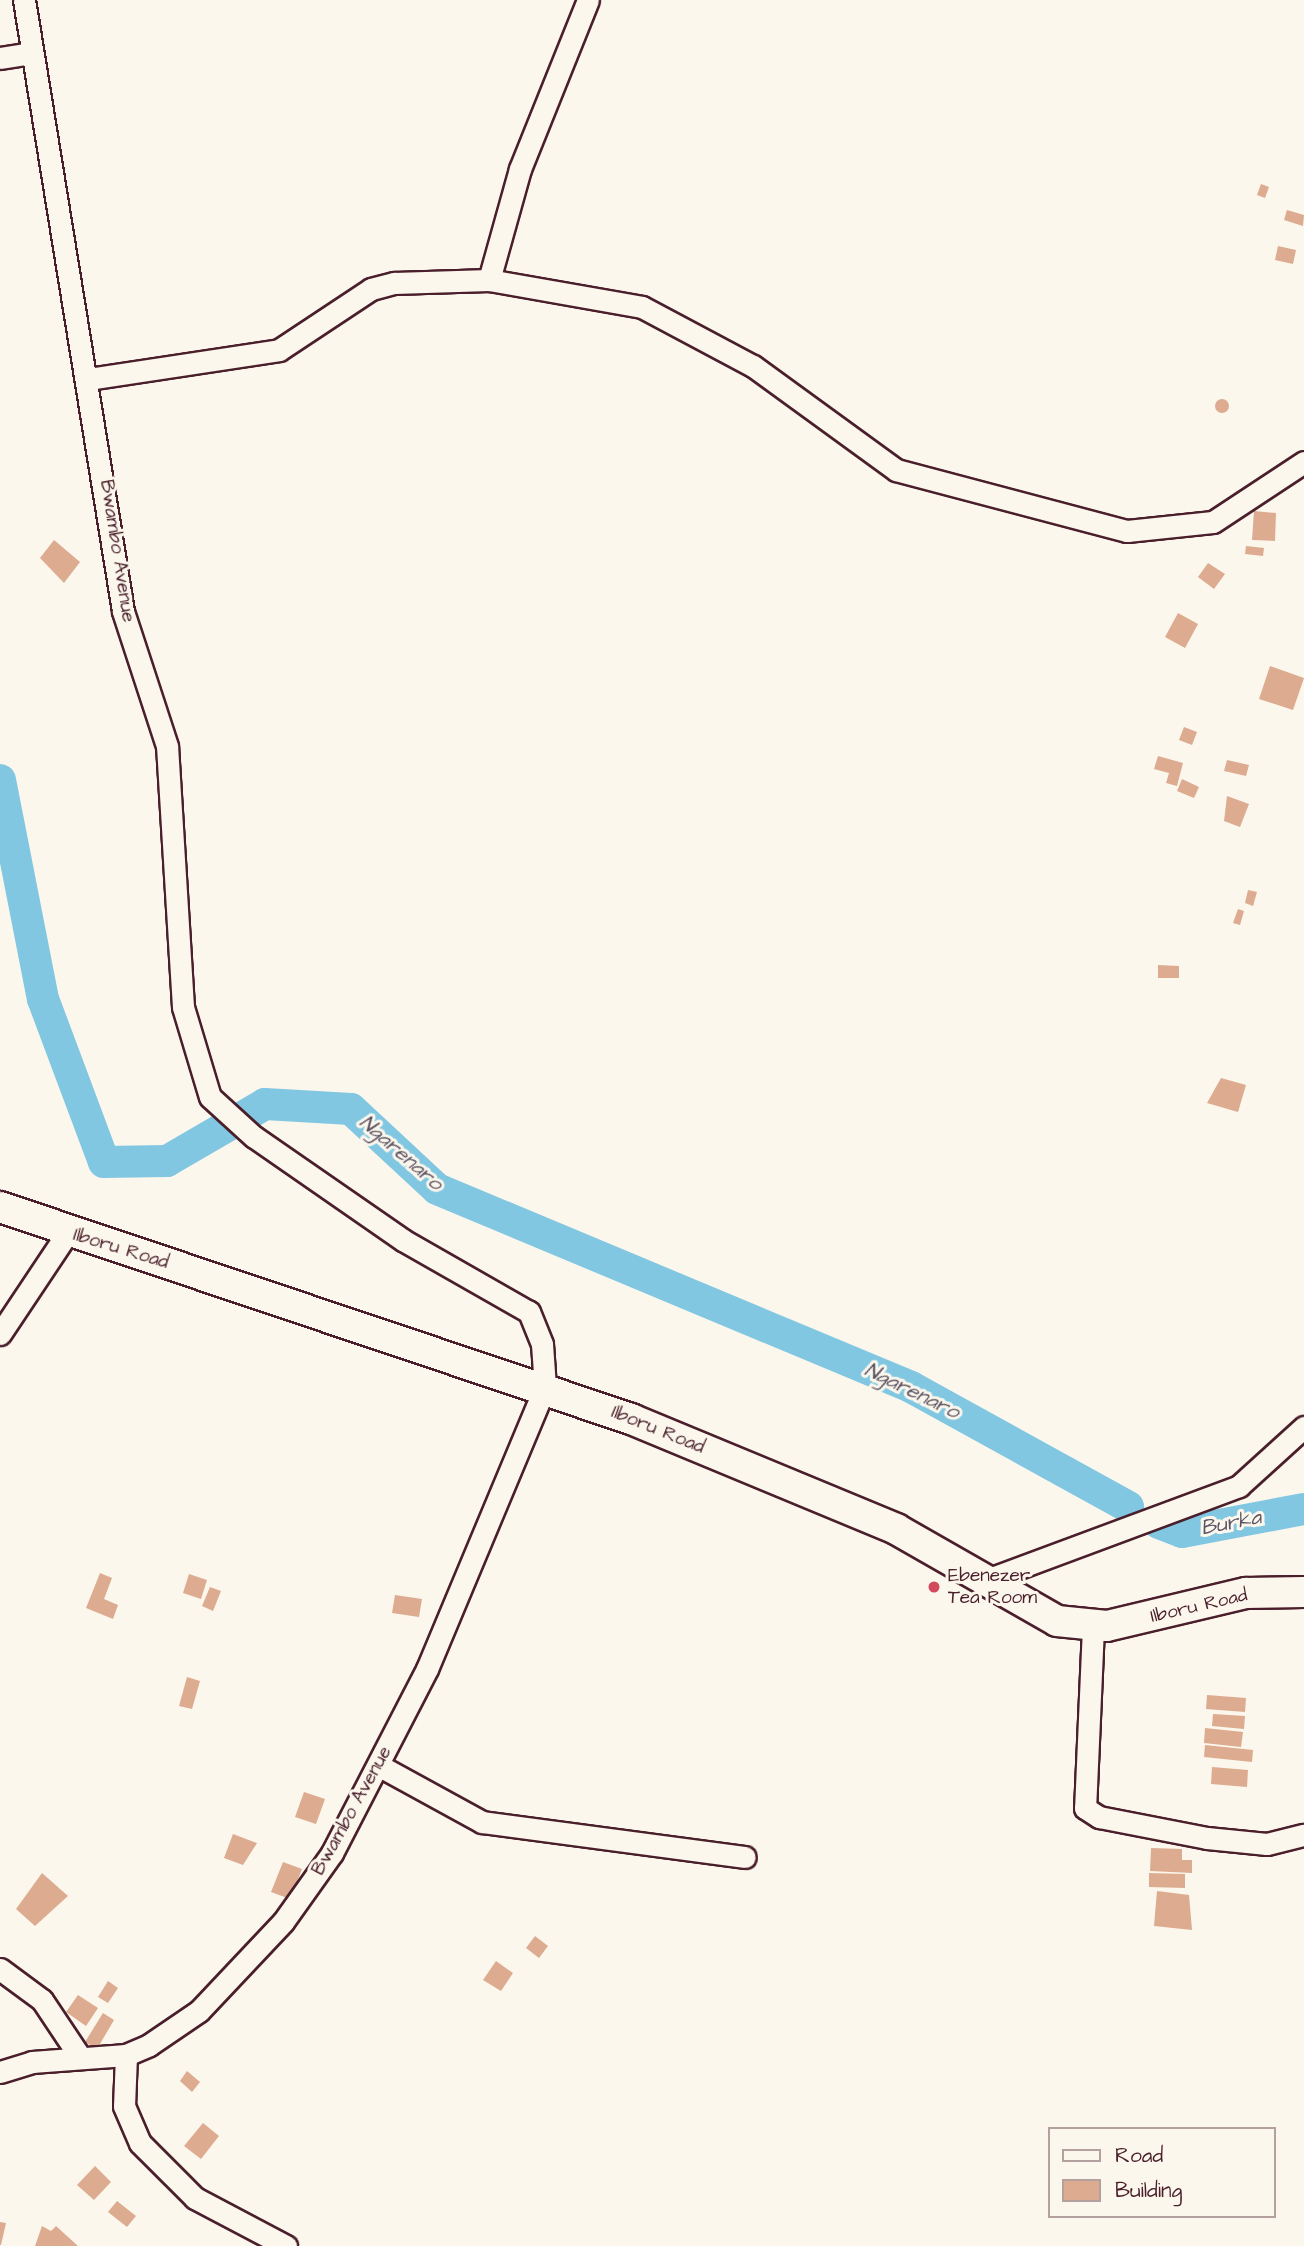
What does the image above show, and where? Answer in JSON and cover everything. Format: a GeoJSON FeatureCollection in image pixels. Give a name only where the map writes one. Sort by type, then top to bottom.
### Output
{"type":"FeatureCollection","features":[{"type":"Feature","properties":{"kind":"street","name":"Bwambo Avenue"},"geometry":{"type":"LineString","coordinates":[[0,2072],[80,2057],[126,2055],[199,2011],[241,1971],[312,1883],[378,1765],[448,1624],[545,1388],[542,1344],[529,1312],[403,1240],[254,1137],[210,1097],[183,1006],[167,746],[123,611],[88,379],[24,0]]}},
{"type":"Feature","properties":{"kind":"street"},"geometry":{"type":"LineString","coordinates":[[489,280],[520,169],[588,0]]}},
{"type":"Feature","properties":{"kind":"street"},"geometry":{"type":"LineString","coordinates":[[0,58],[32,53]]}},
{"type":"Feature","properties":{"kind":"street"},"geometry":{"type":"LineString","coordinates":[[88,379],[279,350],[371,289],[394,283],[489,280],[642,307],[753,366],[896,470],[1127,531],[1213,522],[1304,462]]}},
{"type":"Feature","properties":{"kind":"street","name":"Ilboru Road"},"geometry":{"type":"LineString","coordinates":[[0,1207],[68,1233],[545,1388],[850,1508],[1057,1622],[1093,1626],[1246,1593],[1304,1592]]}},
{"type":"Feature","properties":{"kind":"street"},"geometry":{"type":"LineString","coordinates":[[0,1334],[68,1233]]}},
{"type":"Feature","properties":{"kind":"street"},"geometry":{"type":"LineString","coordinates":[[984,1581],[1239,1486],[1304,1426]]}},
{"type":"Feature","properties":{"kind":"street"},"geometry":{"type":"LineString","coordinates":[[1093,1626],[1085,1808],[1099,1817],[1207,1838],[1267,1844],[1304,1835]]}},
{"type":"Feature","properties":{"kind":"street"},"geometry":{"type":"LineString","coordinates":[[378,1765],[482,1822],[745,1857]]}},
{"type":"Feature","properties":{"kind":"street"},"geometry":{"type":"LineString","coordinates":[[0,1969],[42,2000],[80,2057]]}},
{"type":"Feature","properties":{"kind":"street"},"geometry":{"type":"LineString","coordinates":[[126,2055],[124,2106],[140,2143],[195,2199],[286,2246]]}},
{"type":"Feature","properties":{"kind":"building"},"geometry":{"type":"Polygon","coordinates":[[[1261,184],[1269,187],[1265,198],[1257,195],[1261,184]]]}},
{"type":"Feature","properties":{"kind":"building"},"geometry":{"type":"Polygon","coordinates":[[[1287,210],[1304,215],[1303,226],[1284,220],[1287,210]]]}},
{"type":"Feature","properties":{"kind":"building"},"geometry":{"type":"Polygon","coordinates":[[[1278,246],[1296,250],[1293,264],[1275,260],[1278,246]]]}},
{"type":"Feature","properties":{"kind":"building"},"geometry":{"type":"Polygon","coordinates":[[[1222,399],[1227,401],[1227,411],[1222,413],[1217,411],[1215,406],[1217,401],[1222,399]]]}},
{"type":"Feature","properties":{"kind":"building"},"geometry":{"type":"Polygon","coordinates":[[[1254,511],[1276,513],[1275,541],[1252,540],[1254,511]]]}},
{"type":"Feature","properties":{"kind":"building"},"geometry":{"type":"Polygon","coordinates":[[[54,540],[80,562],[64,583],[40,558],[54,540]]]}},
{"type":"Feature","properties":{"kind":"building"},"geometry":{"type":"Polygon","coordinates":[[[1246,546],[1264,548],[1263,556],[1245,554],[1246,546]]]}},
{"type":"Feature","properties":{"kind":"building"},"geometry":{"type":"Polygon","coordinates":[[[1208,563],[1225,574],[1214,589],[1198,577],[1208,563]]]}},
{"type":"Feature","properties":{"kind":"building"},"geometry":{"type":"Polygon","coordinates":[[[1178,613],[1198,624],[1185,648],[1165,637],[1178,613]]]}},
{"type":"Feature","properties":{"kind":"building"},"geometry":{"type":"Polygon","coordinates":[[[1270,666],[1304,678],[1293,710],[1259,699],[1270,666]]]}},
{"type":"Feature","properties":{"kind":"building"},"geometry":{"type":"Polygon","coordinates":[[[1184,727],[1197,732],[1192,745],[1179,740],[1184,727]]]}},
{"type":"Feature","properties":{"kind":"building"},"geometry":{"type":"Polygon","coordinates":[[[1158,756],[1183,763],[1177,786],[1166,783],[1169,773],[1154,769],[1158,756]]]}},
{"type":"Feature","properties":{"kind":"building"},"geometry":{"type":"Polygon","coordinates":[[[1227,760],[1249,765],[1246,776],[1224,771],[1227,760]]]}},
{"type":"Feature","properties":{"kind":"building"},"geometry":{"type":"Polygon","coordinates":[[[1182,779],[1199,787],[1194,798],[1177,791],[1182,779]]]}},
{"type":"Feature","properties":{"kind":"building"},"geometry":{"type":"Polygon","coordinates":[[[1227,796],[1249,804],[1240,827],[1224,821],[1227,796]]]}},
{"type":"Feature","properties":{"kind":"building"},"geometry":{"type":"Polygon","coordinates":[[[1248,890],[1257,892],[1253,906],[1245,903],[1248,890]]]}},
{"type":"Feature","properties":{"kind":"building"},"geometry":{"type":"Polygon","coordinates":[[[1238,909],[1244,911],[1240,925],[1233,923],[1238,909]]]}},
{"type":"Feature","properties":{"kind":"building"},"geometry":{"type":"Polygon","coordinates":[[[1158,965],[1179,966],[1179,978],[1158,978],[1158,965]]]}},
{"type":"Feature","properties":{"kind":"building"},"geometry":{"type":"Polygon","coordinates":[[[1221,1078],[1246,1085],[1238,1112],[1207,1103],[1221,1078]]]}},
{"type":"Feature","properties":{"kind":"building"},"geometry":{"type":"Polygon","coordinates":[[[100,1573],[112,1578],[104,1599],[118,1605],[113,1619],[86,1608],[100,1573]]]}},
{"type":"Feature","properties":{"kind":"building"},"geometry":{"type":"Polygon","coordinates":[[[189,1574],[207,1580],[201,1599],[183,1593],[189,1574]]]}},
{"type":"Feature","properties":{"kind":"building"},"geometry":{"type":"Polygon","coordinates":[[[210,1587],[221,1591],[213,1611],[202,1606],[210,1587]]]}},
{"type":"Feature","properties":{"kind":"building"},"geometry":{"type":"Polygon","coordinates":[[[395,1595],[422,1599],[419,1617],[392,1613],[395,1595]]]}},
{"type":"Feature","properties":{"kind":"building"},"geometry":{"type":"Polygon","coordinates":[[[187,1677],[200,1681],[192,1709],[179,1706],[187,1677]]]}},
{"type":"Feature","properties":{"kind":"building"},"geometry":{"type":"Polygon","coordinates":[[[1207,1695],[1246,1698],[1245,1712],[1206,1709],[1207,1695]]]}},
{"type":"Feature","properties":{"kind":"building"},"geometry":{"type":"Polygon","coordinates":[[[1213,1714],[1245,1716],[1244,1729],[1212,1726],[1213,1714]]]}},
{"type":"Feature","properties":{"kind":"building"},"geometry":{"type":"Polygon","coordinates":[[[1205,1728],[1243,1732],[1241,1747],[1204,1743],[1205,1728]]]}},
{"type":"Feature","properties":{"kind":"building"},"geometry":{"type":"Polygon","coordinates":[[[1205,1745],[1253,1750],[1252,1762],[1204,1757],[1205,1745]]]}},
{"type":"Feature","properties":{"kind":"building"},"geometry":{"type":"Polygon","coordinates":[[[1212,1767],[1248,1770],[1247,1787],[1211,1784],[1212,1767]]]}},
{"type":"Feature","properties":{"kind":"building"},"geometry":{"type":"Polygon","coordinates":[[[304,1792],[325,1799],[316,1824],[295,1817],[304,1792]]]}},
{"type":"Feature","properties":{"kind":"building"},"geometry":{"type":"Polygon","coordinates":[[[233,1834],[257,1843],[243,1865],[224,1858],[233,1834]]]}},
{"type":"Feature","properties":{"kind":"building"},"geometry":{"type":"Polygon","coordinates":[[[1151,1848],[1182,1849],[1182,1860],[1192,1860],[1192,1873],[1150,1871],[1151,1848]]]}},
{"type":"Feature","properties":{"kind":"building"},"geometry":{"type":"Polygon","coordinates":[[[283,1862],[302,1869],[290,1899],[271,1892],[283,1862]]]}},
{"type":"Feature","properties":{"kind":"building"},"geometry":{"type":"Polygon","coordinates":[[[42,1873],[68,1896],[35,1926],[16,1909],[42,1873]]]}},
{"type":"Feature","properties":{"kind":"building"},"geometry":{"type":"Polygon","coordinates":[[[1149,1873],[1185,1874],[1185,1888],[1149,1887],[1149,1873]]]}},
{"type":"Feature","properties":{"kind":"building"},"geometry":{"type":"Polygon","coordinates":[[[1157,1891],[1189,1895],[1192,1930],[1154,1926],[1157,1891]]]}},
{"type":"Feature","properties":{"kind":"building"},"geometry":{"type":"Polygon","coordinates":[[[535,1936],[548,1946],[539,1958],[526,1948],[535,1936]]]}},
{"type":"Feature","properties":{"kind":"building"},"geometry":{"type":"Polygon","coordinates":[[[496,1961],[513,1973],[501,1991],[483,1980],[496,1961]]]}},
{"type":"Feature","properties":{"kind":"building"},"geometry":{"type":"Polygon","coordinates":[[[108,1981],[118,1988],[108,2003],[98,1997],[108,1981]]]}},
{"type":"Feature","properties":{"kind":"building"},"geometry":{"type":"Polygon","coordinates":[[[78,1995],[98,2008],[86,2026],[66,2012],[78,1995]]]}},
{"type":"Feature","properties":{"kind":"building"},"geometry":{"type":"Polygon","coordinates":[[[103,2013],[114,2020],[97,2049],[85,2042],[103,2013]]]}},
{"type":"Feature","properties":{"kind":"building"},"geometry":{"type":"Polygon","coordinates":[[[187,2071],[200,2082],[192,2092],[180,2081],[187,2071]]]}},
{"type":"Feature","properties":{"kind":"building"},"geometry":{"type":"Polygon","coordinates":[[[203,2123],[219,2136],[201,2159],[184,2146],[203,2123]]]}},
{"type":"Feature","properties":{"kind":"building"},"geometry":{"type":"Polygon","coordinates":[[[95,2166],[111,2182],[94,2200],[77,2185],[95,2166]]]}},
{"type":"Feature","properties":{"kind":"building"},"geometry":{"type":"Polygon","coordinates":[[[117,2201],[136,2216],[127,2227],[108,2212],[117,2201]]]}},
{"type":"Feature","properties":{"kind":"building"},"geometry":{"type":"Polygon","coordinates":[[[0,2222],[6,2223],[1,2245],[0,2245],[0,2222]]]}},
{"type":"Feature","properties":{"kind":"building"},"geometry":{"type":"Polygon","coordinates":[[[42,2226],[51,2231],[56,2226],[78,2246],[35,2246],[42,2226]]]}},
{"type":"Feature","properties":{"kind":"waterway","name":"Ngarenaro"},"geometry":{"type":"LineString","coordinates":[[0,780],[43,999],[104,1162],[167,1161],[265,1104],[351,1109],[437,1189],[911,1387],[1128,1507]]}},
{"type":"Feature","properties":{"kind":"waterway","name":"Burka"},"geometry":{"type":"LineString","coordinates":[[1159,1523],[1182,1532],[1304,1509]]}},
{"type":"Feature","properties":{"kind":"place","name":"Ebenezer Tea Room"},"geometry":{"type":"Point","coordinates":[934,1587]}}]}
